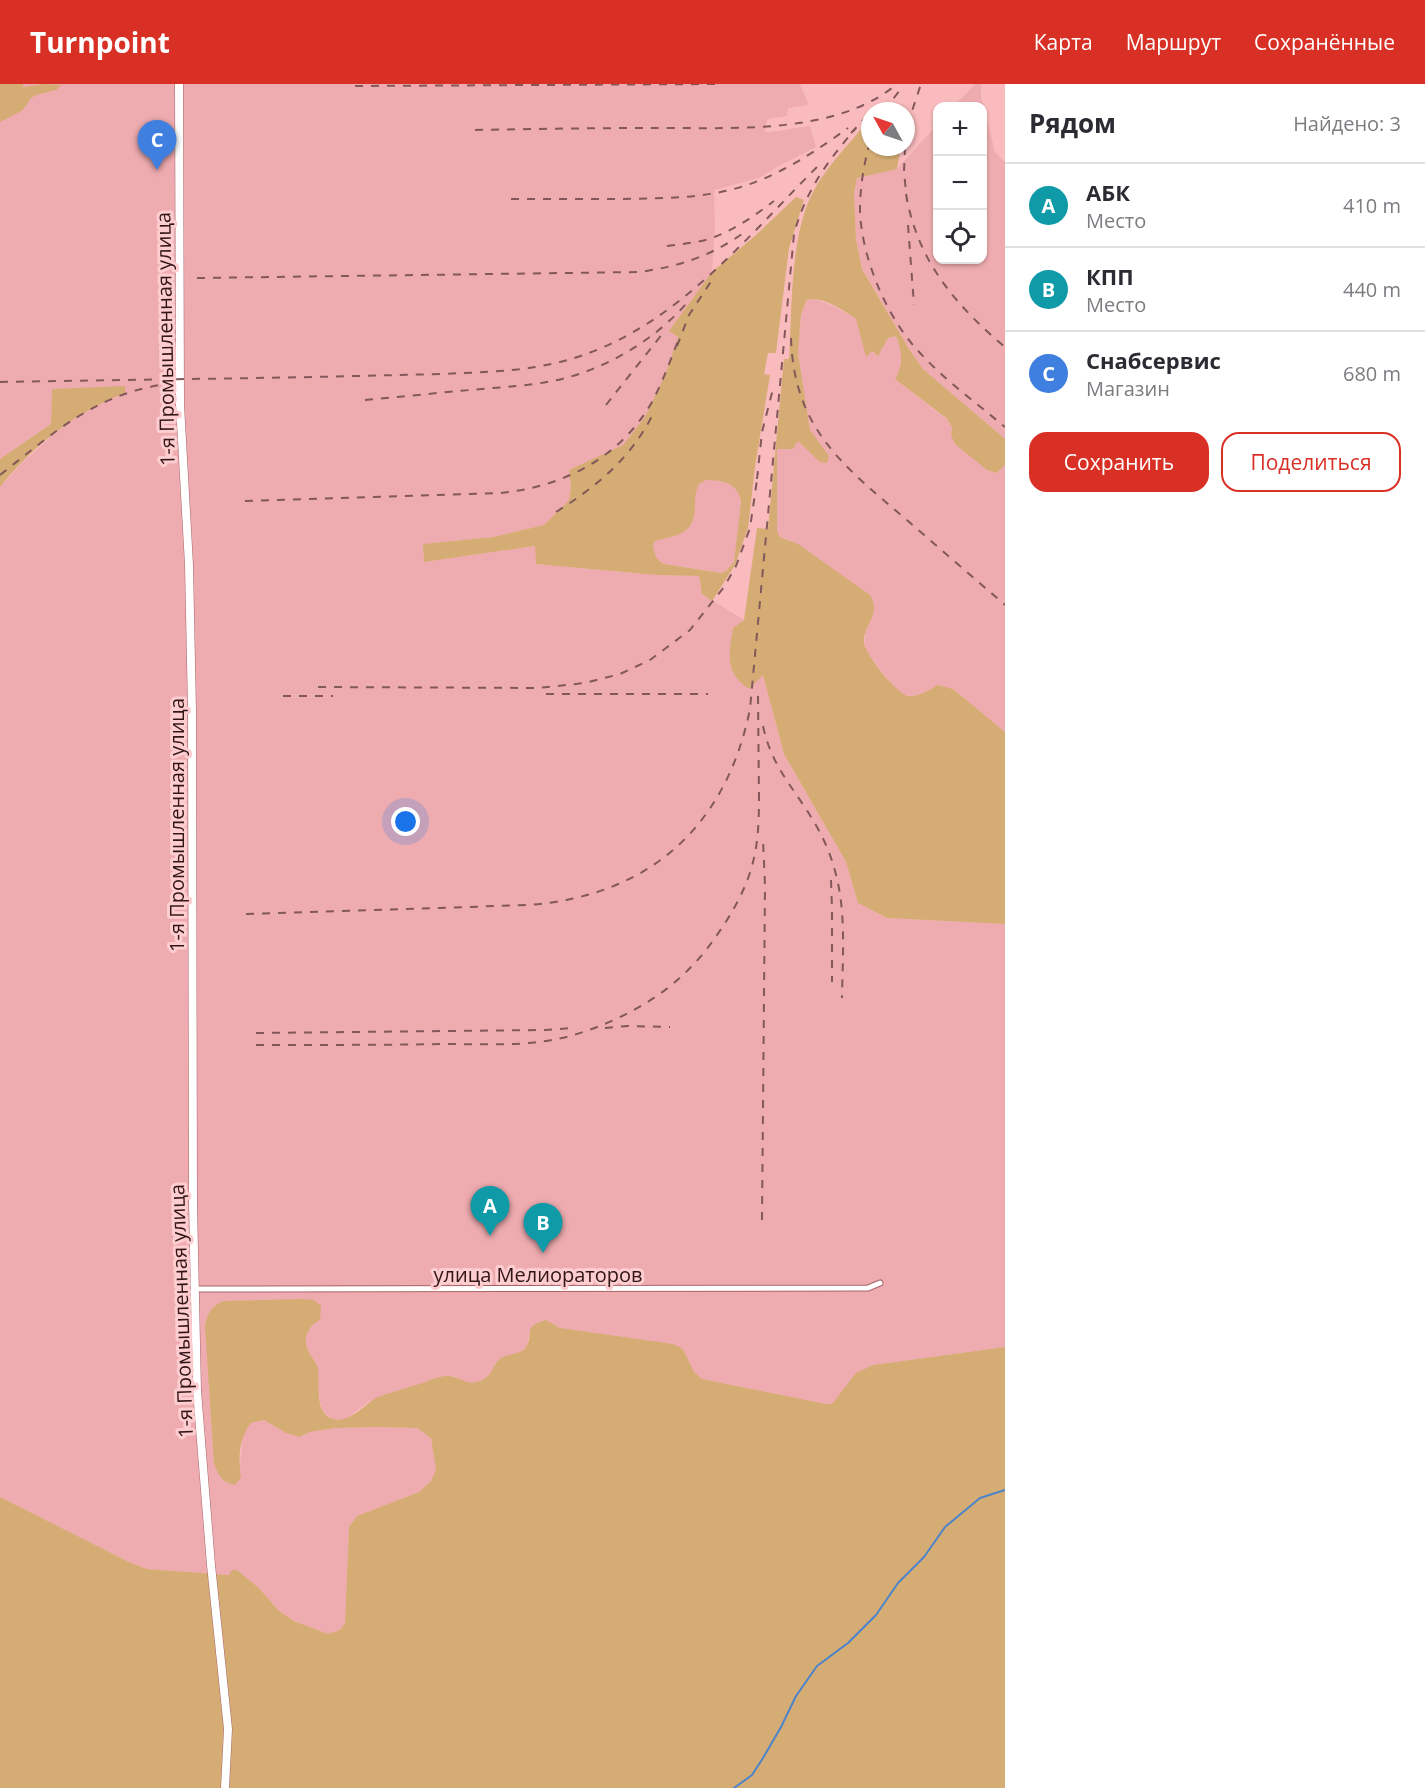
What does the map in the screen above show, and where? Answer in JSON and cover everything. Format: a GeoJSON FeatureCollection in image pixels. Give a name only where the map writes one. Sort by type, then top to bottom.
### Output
{"type":"FeatureCollection","features":[{"type":"Feature","properties":{"kind":"main road","name":"1-я Промышленная улица"},"geometry":{"type":"LineString","coordinates":[[179,84],[180,405],[189,565],[192,711],[193,1203],[198,1391],[211,1565],[228,1729],[225,1788]]}},
{"type":"Feature","properties":{"kind":"street","name":"улица Мелиораторов"},"geometry":{"type":"LineString","coordinates":[[196,1289],[868,1288],[880,1283]]}},
{"type":"Feature","properties":{"kind":"shaded area"},"geometry":{"type":"Polygon","coordinates":[[[0,84],[800,84],[809,105],[788,108],[787,116],[767,119],[765,132],[810,126],[816,147],[759,178],[714,190],[715,230],[712,272],[670,331],[678,337],[666,373],[645,418],[623,446],[569,470],[571,487],[569,500],[544,525],[493,537],[423,544],[424,562],[535,546],[536,564],[656,575],[699,576],[702,594],[744,620],[740,624],[763,675],[784,754],[846,862],[858,903],[887,918],[1005,924],[1005,1347],[873,1365],[832,1404],[826,1404],[702,1379],[694,1372],[683,1349],[560,1328],[554,1324],[530,1329],[527,1346],[520,1352],[501,1358],[495,1364],[494,1371],[474,1384],[454,1376],[368,1402],[346,1419],[333,1419],[323,1412],[316,1362],[305,1344],[306,1334],[313,1323],[214,1305],[241,1477],[243,1434],[251,1423],[264,1420],[286,1433],[299,1437],[310,1432],[335,1428],[377,1427],[417,1428],[431,1438],[436,1470],[431,1481],[419,1492],[357,1516],[349,1527],[345,1623],[340,1630],[328,1634],[294,1621],[279,1611],[259,1588],[237,1570],[229,1575],[147,1569],[0,1497],[0,487],[23,462],[64,425],[94,406],[124,393],[53,390],[51,424],[0,459],[0,84]]]}},
{"type":"Feature","properties":{"kind":"shaded area"},"geometry":{"type":"Polygon","coordinates":[[[0,84],[23,84],[23,87],[44,84],[61,85],[56,90],[31,98],[23,110],[0,122],[0,84]]]}},
{"type":"Feature","properties":{"kind":"shaded area"},"geometry":{"type":"Polygon","coordinates":[[[975,84],[981,84],[982,102],[958,102],[975,84]]]}},
{"type":"Feature","properties":{"kind":"shaded area"},"geometry":{"type":"Polygon","coordinates":[[[987,120],[995,152],[1005,162],[1005,439],[923,369],[862,268],[856,239],[854,194],[857,178],[897,169],[909,156],[915,156],[915,149],[933,129],[933,264],[987,264],[987,120]]]}},
{"type":"Feature","properties":{"kind":"shaded area"},"geometry":{"type":"Polygon","coordinates":[[[861,129],[861,156],[899,156],[897,169],[857,178],[854,194],[856,239],[862,269],[923,369],[1005,439],[1005,465],[997,473],[987,470],[956,445],[951,436],[952,427],[946,418],[895,379],[901,358],[896,336],[888,338],[878,356],[872,351],[866,357],[856,319],[826,302],[807,300],[801,314],[798,353],[810,430],[829,456],[827,463],[820,462],[798,441],[793,449],[777,449],[777,531],[780,537],[798,544],[870,595],[874,608],[864,636],[864,643],[875,664],[903,694],[912,696],[920,694],[938,685],[953,689],[1005,732],[1005,924],[887,918],[858,903],[846,862],[784,754],[763,675],[749,689],[735,676],[730,662],[733,628],[744,620],[757,528],[768,529],[784,359],[789,359],[792,297],[799,233],[811,196],[828,169],[861,129]]]}},
{"type":"Feature","properties":{"kind":"shaded area"},"geometry":{"type":"Polygon","coordinates":[[[796,197],[804,200],[789,248],[776,353],[768,353],[764,374],[770,375],[748,528],[735,565],[712,601],[702,594],[699,576],[656,575],[536,564],[535,546],[424,562],[423,544],[493,537],[544,525],[569,500],[571,487],[569,470],[623,445],[645,417],[666,373],[678,337],[669,331],[712,272],[796,197]],[[712,480],[699,484],[694,516],[688,528],[677,535],[655,541],[654,552],[664,564],[721,573],[734,562],[741,501],[733,486],[712,480]]]}},
{"type":"Feature","properties":{"kind":"shaded area"},"geometry":{"type":"Polygon","coordinates":[[[815,299],[856,319],[872,351],[877,356],[888,338],[896,336],[902,353],[900,371],[895,379],[946,419],[952,427],[951,436],[997,473],[1005,465],[1005,732],[953,689],[938,685],[922,694],[910,696],[904,695],[893,686],[867,652],[864,644],[866,636],[790,540],[780,537],[777,532],[777,449],[797,440],[805,448],[814,436],[810,430],[798,353],[801,314],[807,301],[815,299]]]}},
{"type":"Feature","properties":{"kind":"shaded area"},"geometry":{"type":"Polygon","coordinates":[[[125,386],[125,393],[72,420],[41,444],[0,487],[0,459],[51,424],[52,389],[125,386]]]}},
{"type":"Feature","properties":{"kind":"shaded area"},"geometry":{"type":"Polygon","coordinates":[[[706,480],[716,480],[733,485],[740,493],[734,562],[721,573],[659,562],[656,560],[653,546],[655,541],[695,505],[695,495],[699,484],[706,480]]]}},
{"type":"Feature","properties":{"kind":"shaded area"},"geometry":{"type":"Polygon","coordinates":[[[314,1300],[321,1306],[320,1320],[308,1332],[306,1345],[317,1367],[319,1399],[323,1412],[334,1419],[352,1416],[378,1397],[436,1378],[451,1376],[468,1382],[478,1382],[490,1373],[501,1358],[524,1350],[531,1328],[546,1320],[560,1328],[673,1344],[683,1349],[694,1372],[702,1379],[826,1404],[832,1404],[856,1373],[873,1365],[1005,1347],[1005,1788],[0,1788],[0,1497],[147,1569],[229,1575],[232,1570],[237,1570],[259,1588],[279,1611],[294,1621],[328,1634],[340,1630],[345,1623],[349,1527],[357,1516],[419,1492],[431,1481],[436,1470],[431,1438],[417,1428],[335,1428],[310,1432],[299,1437],[286,1433],[264,1420],[251,1423],[244,1435],[240,1455],[241,1477],[235,1485],[222,1478],[214,1464],[205,1326],[208,1314],[223,1301],[314,1300]]]}},
{"type":"Feature","properties":{"kind":"waterway"},"geometry":{"type":"LineString","coordinates":[[734,1788],[752,1775],[781,1727],[796,1696],[817,1666],[848,1643],[876,1615],[898,1583],[924,1557],[945,1527],[980,1498],[1005,1490]]}},
{"type":"Feature","properties":{"kind":"railway"},"geometry":{"type":"LineString","coordinates":[[355,86],[715,84]]}},
{"type":"Feature","properties":{"kind":"railway"},"geometry":{"type":"LineString","coordinates":[[475,130],[779,126],[843,113],[871,101],[897,84]]}},
{"type":"Feature","properties":{"kind":"railway"},"geometry":{"type":"LineString","coordinates":[[915,102],[921,84]]}},
{"type":"Feature","properties":{"kind":"railway"},"geometry":{"type":"LineString","coordinates":[[891,102],[903,86]]}},
{"type":"Feature","properties":{"kind":"railway"},"geometry":{"type":"LineString","coordinates":[[851,133],[861,122]]}},
{"type":"Feature","properties":{"kind":"railway"},"geometry":{"type":"LineString","coordinates":[[511,199],[668,198],[699,196],[729,190],[758,181],[785,168],[848,128]]}},
{"type":"Feature","properties":{"kind":"railway"},"geometry":{"type":"LineString","coordinates":[[246,914],[529,905],[572,899],[611,887],[645,870],[676,848],[701,820],[722,788],[739,751],[750,709],[794,234],[811,190],[856,128]]}},
{"type":"Feature","properties":{"kind":"railway"},"geometry":{"type":"LineString","coordinates":[[867,156],[862,184],[861,227],[870,263],[884,299],[902,331],[923,356],[957,388],[1005,427]]}},
{"type":"Feature","properties":{"kind":"railway"},"geometry":{"type":"LineString","coordinates":[[905,156],[907,201]]}},
{"type":"Feature","properties":{"kind":"railway"},"geometry":{"type":"LineString","coordinates":[[0,382],[490,372],[536,367],[581,356],[628,335],[680,300],[728,258],[817,167]]}},
{"type":"Feature","properties":{"kind":"railway"},"geometry":{"type":"LineString","coordinates":[[906,194],[919,240],[941,279],[970,315],[1005,347]]}},
{"type":"Feature","properties":{"kind":"railway"},"geometry":{"type":"LineString","coordinates":[[667,246],[698,242],[718,236],[743,223],[774,201]]}},
{"type":"Feature","properties":{"kind":"railway"},"geometry":{"type":"LineString","coordinates":[[908,225],[914,305]]}},
{"type":"Feature","properties":{"kind":"railway"},"geometry":{"type":"LineString","coordinates":[[197,278],[639,272],[693,259],[718,249],[742,234]]}},
{"type":"Feature","properties":{"kind":"railway"},"geometry":{"type":"LineString","coordinates":[[677,346],[689,315],[712,280]]}},
{"type":"Feature","properties":{"kind":"railway"},"geometry":{"type":"LineString","coordinates":[[365,400],[528,385],[580,374],[630,350],[660,329],[686,304]]}},
{"type":"Feature","properties":{"kind":"railway"},"geometry":{"type":"LineString","coordinates":[[606,405],[663,333]]}},
{"type":"Feature","properties":{"kind":"railway"},"geometry":{"type":"LineString","coordinates":[[245,501],[500,493],[546,484],[588,466],[624,439],[652,402],[679,338]]}},
{"type":"Feature","properties":{"kind":"railway"},"geometry":{"type":"LineString","coordinates":[[791,338],[794,370],[802,398],[812,422],[827,443],[863,482],[1005,605]]}},
{"type":"Feature","properties":{"kind":"railway"},"geometry":{"type":"LineString","coordinates":[[0,475],[55,432],[93,408],[136,390],[160,385]]}},
{"type":"Feature","properties":{"kind":"railway"},"geometry":{"type":"LineString","coordinates":[[757,479],[762,432],[774,385]]}},
{"type":"Feature","properties":{"kind":"railway"},"geometry":{"type":"LineString","coordinates":[[556,512],[611,471],[633,446],[652,416]]}},
{"type":"Feature","properties":{"kind":"railway"},"geometry":{"type":"LineString","coordinates":[[318,687],[538,688],[585,683],[620,674],[650,660],[690,630],[724,587],[736,566],[750,528],[758,473]]}},
{"type":"Feature","properties":{"kind":"railway"},"geometry":{"type":"LineString","coordinates":[[546,694],[708,694]]}},
{"type":"Feature","properties":{"kind":"railway"},"geometry":{"type":"LineString","coordinates":[[283,696],[333,696]]}},
{"type":"Feature","properties":{"kind":"railway"},"geometry":{"type":"LineString","coordinates":[[758,696],[759,798]]}},
{"type":"Feature","properties":{"kind":"railway"},"geometry":{"type":"LineString","coordinates":[[763,726],[772,755],[817,827],[835,869],[842,911],[842,998]]}},
{"type":"Feature","properties":{"kind":"railway"},"geometry":{"type":"LineString","coordinates":[[256,1045],[540,1042],[570,1036],[619,1018],[650,1000],[679,979],[701,956],[727,920],[742,892],[753,862],[758,835],[759,790]]}},
{"type":"Feature","properties":{"kind":"railway"},"geometry":{"type":"LineString","coordinates":[[762,1220],[765,885],[763,840]]}},
{"type":"Feature","properties":{"kind":"railway"},"geometry":{"type":"LineString","coordinates":[[831,880],[832,982]]}},
{"type":"Feature","properties":{"kind":"railway"},"geometry":{"type":"LineString","coordinates":[[605,1028],[670,1027]]}},
{"type":"Feature","properties":{"kind":"railway"},"geometry":{"type":"LineString","coordinates":[[256,1033],[572,1028]]}},
{"type":"Feature","properties":{"kind":"place","name":"Снабсервис"},"geometry":{"type":"Point","coordinates":[157,170]}},
{"type":"Feature","properties":{"kind":"place","name":"АБК"},"geometry":{"type":"Point","coordinates":[490,1236]}},
{"type":"Feature","properties":{"kind":"place","name":"КПП"},"geometry":{"type":"Point","coordinates":[543,1253]}}]}
